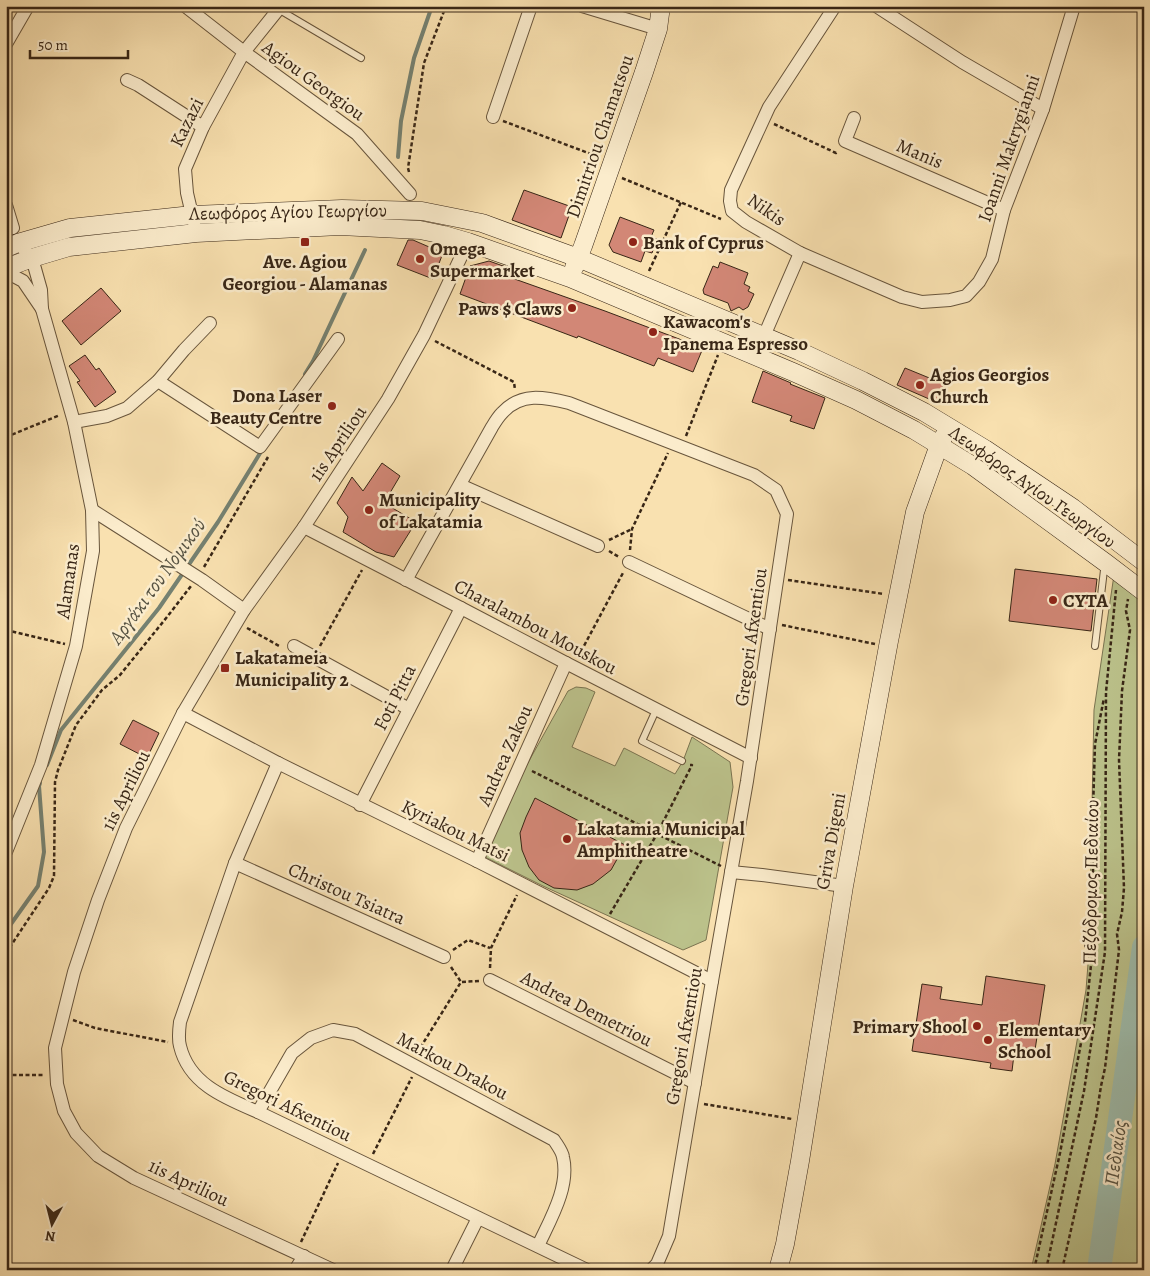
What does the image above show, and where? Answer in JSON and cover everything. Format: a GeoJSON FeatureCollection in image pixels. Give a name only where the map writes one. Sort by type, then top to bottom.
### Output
{"type":"FeatureCollection","features":[{"type":"Feature","properties":{"kind":"main road","name":"Dimitriou Chamatsou"},"geometry":{"type":"LineString","coordinates":[[570,278],[611,168],[658,30],[662,6]]}},
{"type":"Feature","properties":{"kind":"main road","name":"Λεωφόρος Αγίου Γεωργίου"},"geometry":{"type":"LineString","coordinates":[[13,239],[70,228],[192,214],[342,208],[422,210],[482,223],[578,258],[764,336],[863,381],[924,412],[985,449],[1073,508],[1140,559]]}},
{"type":"Feature","properties":{"kind":"main road","name":"Λεωφόρος Αγίου Γεωργίου"},"geometry":{"type":"LineString","coordinates":[[6,268],[69,247],[196,233],[340,226],[420,230],[468,242],[570,278],[793,372],[856,400],[914,430],[973,466],[1106,563],[1130,590]]}},
{"type":"Feature","properties":{"kind":"main road","name":"Griva Digeni"},"geometry":{"type":"LineString","coordinates":[[778,1270],[806,1122],[844,886],[915,512],[939,446],[949,427]]}},
{"type":"Feature","properties":{"kind":"street"},"geometry":{"type":"LineString","coordinates":[[6,44],[28,6]]}},
{"type":"Feature","properties":{"kind":"street","name":"Agiou Georgiou"},"geometry":{"type":"LineString","coordinates":[[186,6],[244,52],[357,134],[410,194]]}},
{"type":"Feature","properties":{"kind":"street"},"geometry":{"type":"LineString","coordinates":[[493,117],[531,6]]}},
{"type":"Feature","properties":{"kind":"street"},"geometry":{"type":"LineString","coordinates":[[582,6],[658,30]]}},
{"type":"Feature","properties":{"kind":"street","name":"Nikis"},"geometry":{"type":"LineString","coordinates":[[835,6],[769,107],[732,190],[730,201],[732,211],[746,222],[800,253],[902,297],[922,302],[934,302],[966,296]]}},
{"type":"Feature","properties":{"kind":"street"},"geometry":{"type":"LineString","coordinates":[[876,6],[962,62],[1043,109]]}},
{"type":"Feature","properties":{"kind":"street","name":"Ioanni Makrygianni"},"geometry":{"type":"LineString","coordinates":[[966,296],[979,282],[992,259],[1004,210],[1043,109],[1074,6]]}},
{"type":"Feature","properties":{"kind":"street","name":"Kazazi"},"geometry":{"type":"LineString","coordinates":[[196,233],[187,192],[185,169],[203,127],[244,52],[280,8]]}},
{"type":"Feature","properties":{"kind":"street"},"geometry":{"type":"LineString","coordinates":[[127,80],[138,85],[203,127]]}},
{"type":"Feature","properties":{"kind":"street"},"geometry":{"type":"LineString","coordinates":[[845,141],[854,118]]}},
{"type":"Feature","properties":{"kind":"street","name":"Manis"},"geometry":{"type":"LineString","coordinates":[[845,141],[1004,210]]}},
{"type":"Feature","properties":{"kind":"street"},"geometry":{"type":"LineString","coordinates":[[6,205],[13,239],[32,258]]}},
{"type":"Feature","properties":{"kind":"street","name":"1is Apriliou"},"geometry":{"type":"LineString","coordinates":[[333,1270],[134,1178],[98,1156],[76,1133],[64,1110],[56,1084],[55,1048],[74,972],[98,900],[126,828],[183,713],[244,610],[304,527],[388,399],[424,335],[468,242]]}},
{"type":"Feature","properties":{"kind":"street"},"geometry":{"type":"LineString","coordinates":[[764,336],[800,253]]}},
{"type":"Feature","properties":{"kind":"street","name":"Alamanas"},"geometry":{"type":"LineString","coordinates":[[6,852],[41,765],[76,646],[93,551],[92,510],[72,416],[42,309],[41,290],[32,258]]}},
{"type":"Feature","properties":{"kind":"street","name":"Alamanas"},"geometry":{"type":"LineString","coordinates":[[6,272],[23,281],[42,309]]}},
{"type":"Feature","properties":{"kind":"street"},"geometry":{"type":"LineString","coordinates":[[72,416],[107,416],[127,408],[158,382],[210,322]]}},
{"type":"Feature","properties":{"kind":"street"},"geometry":{"type":"LineString","coordinates":[[158,382],[260,447],[338,339]]}},
{"type":"Feature","properties":{"kind":"street","name":"Gregori Afxentiou"},"geometry":{"type":"LineString","coordinates":[[518,401],[532,398],[550,398],[569,403],[754,475],[776,490],[786,514],[751,758],[668,1236],[657,1264],[651,1270]]}},
{"type":"Feature","properties":{"kind":"street"},"geometry":{"type":"LineString","coordinates":[[406,580],[497,420],[502,413],[518,401]]}},
{"type":"Feature","properties":{"kind":"street"},"geometry":{"type":"LineString","coordinates":[[460,485],[598,546]]}},
{"type":"Feature","properties":{"kind":"street"},"geometry":{"type":"LineString","coordinates":[[92,510],[200,578],[244,610]]}},
{"type":"Feature","properties":{"kind":"street","name":"Charalambou Mouskou"},"geometry":{"type":"LineString","coordinates":[[304,527],[751,758]]}},
{"type":"Feature","properties":{"kind":"street"},"geometry":{"type":"LineString","coordinates":[[629,562],[771,626]]}},
{"type":"Feature","properties":{"kind":"street","name":"Foti Pitta"},"geometry":{"type":"LineString","coordinates":[[360,804],[461,608]]}},
{"type":"Feature","properties":{"kind":"street"},"geometry":{"type":"LineString","coordinates":[[294,646],[409,709]]}},
{"type":"Feature","properties":{"kind":"street","name":"Andrea Zakou"},"geometry":{"type":"LineString","coordinates":[[477,861],[520,765],[569,665]]}},
{"type":"Feature","properties":{"kind":"street","name":"Kyriakou Matsi"},"geometry":{"type":"LineString","coordinates":[[183,713],[278,763],[477,861],[712,981]]}},
{"type":"Feature","properties":{"kind":"street","name":"Gregori Afxentiou"},"geometry":{"type":"LineString","coordinates":[[278,763],[235,863],[180,1022],[179,1044],[184,1060],[196,1077],[223,1097],[587,1270]]}},
{"type":"Feature","properties":{"kind":"street","name":"Christou Tsiatra"},"geometry":{"type":"LineString","coordinates":[[235,863],[444,957]]}},
{"type":"Feature","properties":{"kind":"street"},"geometry":{"type":"LineString","coordinates":[[731,872],[844,886]]}},
{"type":"Feature","properties":{"kind":"street","name":"Andrea Demetriou"},"geometry":{"type":"LineString","coordinates":[[490,980],[695,1083]]}},
{"type":"Feature","properties":{"kind":"street","name":"Markou Drakou"},"geometry":{"type":"LineString","coordinates":[[258,1112],[292,1052],[311,1038],[334,1030],[354,1034],[554,1140],[563,1156],[565,1176],[561,1194],[538,1246]]}},
{"type":"Feature","properties":{"kind":"street"},"geometry":{"type":"LineString","coordinates":[[452,1270],[478,1218]]}},
{"type":"Feature","properties":{"kind":"street"},"geometry":{"type":"LineString","coordinates":[[295,1270],[300,1254]]}},
{"type":"Feature","properties":{"kind":"lane"},"geometry":{"type":"LineString","coordinates":[[280,8],[361,58]]}},
{"type":"Feature","properties":{"kind":"lane"},"geometry":{"type":"LineString","coordinates":[[1095,646],[1106,563]]}},
{"type":"Feature","properties":{"kind":"lane"},"geometry":{"type":"LineString","coordinates":[[656,710],[642,741],[682,761]]}},
{"type":"Feature","properties":{"kind":"path"},"geometry":{"type":"LineString","coordinates":[[410,194],[408,168],[424,63],[446,6]]}},
{"type":"Feature","properties":{"kind":"path"},"geometry":{"type":"LineString","coordinates":[[493,117],[722,219],[732,211]]}},
{"type":"Feature","properties":{"kind":"path"},"geometry":{"type":"LineString","coordinates":[[764,119],[836,153],[845,141]]}},
{"type":"Feature","properties":{"kind":"path"},"geometry":{"type":"LineString","coordinates":[[642,285],[681,202]]}},
{"type":"Feature","properties":{"kind":"path"},"geometry":{"type":"LineString","coordinates":[[424,335],[514,382],[518,401]]}},
{"type":"Feature","properties":{"kind":"path"},"geometry":{"type":"LineString","coordinates":[[569,665],[629,562],[632,529],[677,445],[720,350]]}},
{"type":"Feature","properties":{"kind":"path"},"geometry":{"type":"LineString","coordinates":[[6,437],[72,416]]}},
{"type":"Feature","properties":{"kind":"path"},"geometry":{"type":"LineString","coordinates":[[6,960],[8,950],[49,888],[54,876],[55,782],[76,725],[102,690],[120,675],[200,578],[272,449]]}},
{"type":"Feature","properties":{"kind":"path"},"geometry":{"type":"LineString","coordinates":[[598,546],[632,529]]}},
{"type":"Feature","properties":{"kind":"path"},"geometry":{"type":"LineString","coordinates":[[598,546],[629,562]]}},
{"type":"Feature","properties":{"kind":"path"},"geometry":{"type":"LineString","coordinates":[[314,657],[368,560]]}},
{"type":"Feature","properties":{"kind":"path"},"geometry":{"type":"LineString","coordinates":[[777,578],[898,596]]}},
{"type":"Feature","properties":{"kind":"path"},"geometry":{"type":"LineString","coordinates":[[1062,1270],[1096,1118],[1105,1068],[1119,950],[1117,934],[1122,912],[1124,888],[1119,760],[1122,691],[1130,630],[1126,611],[1130,590]]}},
{"type":"Feature","properties":{"kind":"path","name":"Πεζόδρομος Πεδιαίου"},"geometry":{"type":"LineString","coordinates":[[1046,1270],[1084,1091],[1105,952],[1106,692],[1130,590]]}},
{"type":"Feature","properties":{"kind":"path"},"geometry":{"type":"LineString","coordinates":[[237,622],[281,647],[294,646]]}},
{"type":"Feature","properties":{"kind":"path"},"geometry":{"type":"LineString","coordinates":[[771,626],[888,647]]}},
{"type":"Feature","properties":{"kind":"path"},"geometry":{"type":"LineString","coordinates":[[6,630],[76,646]]}},
{"type":"Feature","properties":{"kind":"path"},"geometry":{"type":"LineString","coordinates":[[1034,1270],[1060,1153],[1085,1022],[1093,946],[1095,744],[1106,692]]}},
{"type":"Feature","properties":{"kind":"path"},"geometry":{"type":"LineString","coordinates":[[603,925],[657,834],[692,765],[682,761]]}},
{"type":"Feature","properties":{"kind":"path"},"geometry":{"type":"LineString","coordinates":[[520,765],[731,872]]}},
{"type":"Feature","properties":{"kind":"path"},"geometry":{"type":"LineString","coordinates":[[461,982],[490,980],[491,948],[522,884]]}},
{"type":"Feature","properties":{"kind":"path"},"geometry":{"type":"LineString","coordinates":[[461,982],[444,957],[468,940],[491,948]]}},
{"type":"Feature","properties":{"kind":"path"},"geometry":{"type":"LineString","coordinates":[[1084,946],[1093,946]]}},
{"type":"Feature","properties":{"kind":"path"},"geometry":{"type":"LineString","coordinates":[[368,1165],[414,1065],[461,982]]}},
{"type":"Feature","properties":{"kind":"path"},"geometry":{"type":"LineString","coordinates":[[63,1017],[94,1028],[179,1044]]}},
{"type":"Feature","properties":{"kind":"path"},"geometry":{"type":"LineString","coordinates":[[6,1074],[56,1076]]}},
{"type":"Feature","properties":{"kind":"path"},"geometry":{"type":"LineString","coordinates":[[691,1101],[806,1122]]}},
{"type":"Feature","properties":{"kind":"path"},"geometry":{"type":"LineString","coordinates":[[300,1254],[343,1153]]}},
{"type":"Feature","properties":{"kind":"green space"},"geometry":{"type":"Polygon","coordinates":[[[1114,575],[1144,600],[1144,1270],[1031,1270],[1055,1164],[1086,990],[1089,951],[1094,710],[1114,575]]]}},
{"type":"Feature","properties":{"kind":"green space"},"geometry":{"type":"Polygon","coordinates":[[[576,687],[586,688],[595,692],[572,747],[615,766],[624,748],[675,774],[683,761],[692,737],[730,762],[733,787],[706,940],[683,950],[543,886],[485,857],[515,786],[568,691],[576,687]]]}},
{"type":"Feature","properties":{"kind":"building"},"geometry":{"type":"Polygon","coordinates":[[[524,190],[572,207],[561,238],[512,220],[524,190]]]}},
{"type":"Feature","properties":{"kind":"building","name":"Bank of Cyprus"},"geometry":{"type":"Polygon","coordinates":[[[620,217],[654,230],[651,237],[657,239],[652,253],[645,251],[641,262],[613,252],[609,245],[620,217]]]}},
{"type":"Feature","properties":{"kind":"building","name":"Omega Supermarket"},"geometry":{"type":"Polygon","coordinates":[[[408,240],[413,240],[443,253],[433,279],[397,265],[408,240]]]}},
{"type":"Feature","properties":{"kind":"building"},"geometry":{"type":"Polygon","coordinates":[[[489,261],[506,267],[504,273],[510,275],[509,277],[703,348],[693,372],[658,358],[654,366],[578,336],[577,338],[460,294],[470,266],[489,261]]]}},
{"type":"Feature","properties":{"kind":"building"},"geometry":{"type":"Polygon","coordinates":[[[720,262],[748,273],[744,284],[750,287],[748,291],[754,294],[748,307],[743,310],[739,307],[731,311],[728,303],[704,294],[703,290],[713,266],[718,268],[720,262]]]}},
{"type":"Feature","properties":{"kind":"building"},"geometry":{"type":"Polygon","coordinates":[[[101,288],[121,311],[81,345],[62,321],[101,288]]]}},
{"type":"Feature","properties":{"kind":"building"},"geometry":{"type":"Polygon","coordinates":[[[85,355],[96,370],[99,368],[116,392],[95,407],[77,382],[80,381],[69,366],[85,355]]]}},
{"type":"Feature","properties":{"kind":"building","name":"Agios Georgios Church"},"geometry":{"type":"Polygon","coordinates":[[[905,368],[944,384],[936,402],[897,385],[905,368]]]}},
{"type":"Feature","properties":{"kind":"building"},"geometry":{"type":"Polygon","coordinates":[[[763,371],[825,398],[814,429],[790,421],[792,416],[752,402],[763,371]]]}},
{"type":"Feature","properties":{"kind":"building","name":"Municipality of Lakatamia"},"geometry":{"type":"Polygon","coordinates":[[[382,463],[400,476],[384,503],[416,522],[394,557],[376,552],[343,532],[348,517],[337,503],[352,477],[363,491],[382,463]]]}},
{"type":"Feature","properties":{"kind":"building","name":"CYTA"},"geometry":{"type":"Polygon","coordinates":[[[1015,569],[1097,579],[1091,631],[1009,621],[1015,569]]]}},
{"type":"Feature","properties":{"kind":"building"},"geometry":{"type":"Polygon","coordinates":[[[133,720],[159,733],[147,758],[120,744],[133,720]]]}},
{"type":"Feature","properties":{"kind":"building","name":"Lakatamia Municipal Amphitheatre"},"geometry":{"type":"Polygon","coordinates":[[[535,798],[625,845],[611,870],[593,884],[577,890],[554,888],[539,880],[529,867],[522,850],[520,833],[535,798]]]}},
{"type":"Feature","properties":{"kind":"building","name":"Primary Shool"},"geometry":{"type":"Polygon","coordinates":[[[986,976],[1045,985],[1035,1050],[1015,1046],[1012,1071],[990,1068],[991,1063],[912,1051],[922,984],[942,987],[940,999],[982,1005],[986,976]]]}},
{"type":"Feature","properties":{"kind":"waterway","name":"Αργάκι του Νομικού"},"geometry":{"type":"LineString","coordinates":[[398,157],[401,121],[414,58],[432,6]]}},
{"type":"Feature","properties":{"kind":"waterway","name":"Αργάκι του Νομικού"},"geometry":{"type":"LineString","coordinates":[[305,374],[313,361],[365,250]]}},
{"type":"Feature","properties":{"kind":"waterway","name":"Αργάκι του Νομικού"},"geometry":{"type":"LineString","coordinates":[[47,765],[61,730],[159,608],[218,522],[262,450]]}},
{"type":"Feature","properties":{"kind":"waterway","name":"Αργάκι του Νομικού"},"geometry":{"type":"LineString","coordinates":[[6,931],[38,886],[44,852],[40,783]]}},
{"type":"Feature","properties":{"kind":"waterway","name":"Πεδιαίος"},"geometry":{"type":"LineString","coordinates":[[1099,1270],[1144,947]]}},
{"type":"Feature","properties":{"kind":"place","name":"Ave. Agiou Georgiou - Alamanas"},"geometry":{"type":"Point","coordinates":[305,242]}},
{"type":"Feature","properties":{"kind":"place","name":"Bank of Cyprus"},"geometry":{"type":"Point","coordinates":[633,242]}},
{"type":"Feature","properties":{"kind":"place","name":"Omega Supermarket"},"geometry":{"type":"Point","coordinates":[420,259]}},
{"type":"Feature","properties":{"kind":"place","name":"Paws $ Claws"},"geometry":{"type":"Point","coordinates":[572,308]}},
{"type":"Feature","properties":{"kind":"place","name":"Kawacom's Ipanema Espresso"},"geometry":{"type":"Point","coordinates":[653,332]}},
{"type":"Feature","properties":{"kind":"place","name":"Agios Georgios Church"},"geometry":{"type":"Point","coordinates":[920,385]}},
{"type":"Feature","properties":{"kind":"place","name":"Dona Laser Beauty Centre"},"geometry":{"type":"Point","coordinates":[332,406]}},
{"type":"Feature","properties":{"kind":"place","name":"Municipality of Lakatamia"},"geometry":{"type":"Point","coordinates":[369,510]}},
{"type":"Feature","properties":{"kind":"place","name":"CYTA"},"geometry":{"type":"Point","coordinates":[1053,600]}},
{"type":"Feature","properties":{"kind":"place","name":"Lakatameia Municipality 2"},"geometry":{"type":"Point","coordinates":[225,668]}},
{"type":"Feature","properties":{"kind":"place","name":"Lakatamia Municipal Amphitheatre"},"geometry":{"type":"Point","coordinates":[567,839]}},
{"type":"Feature","properties":{"kind":"place","name":"Primary Shool"},"geometry":{"type":"Point","coordinates":[977,1026]}},
{"type":"Feature","properties":{"kind":"place","name":"Elementary School"},"geometry":{"type":"Point","coordinates":[988,1040]}}]}
